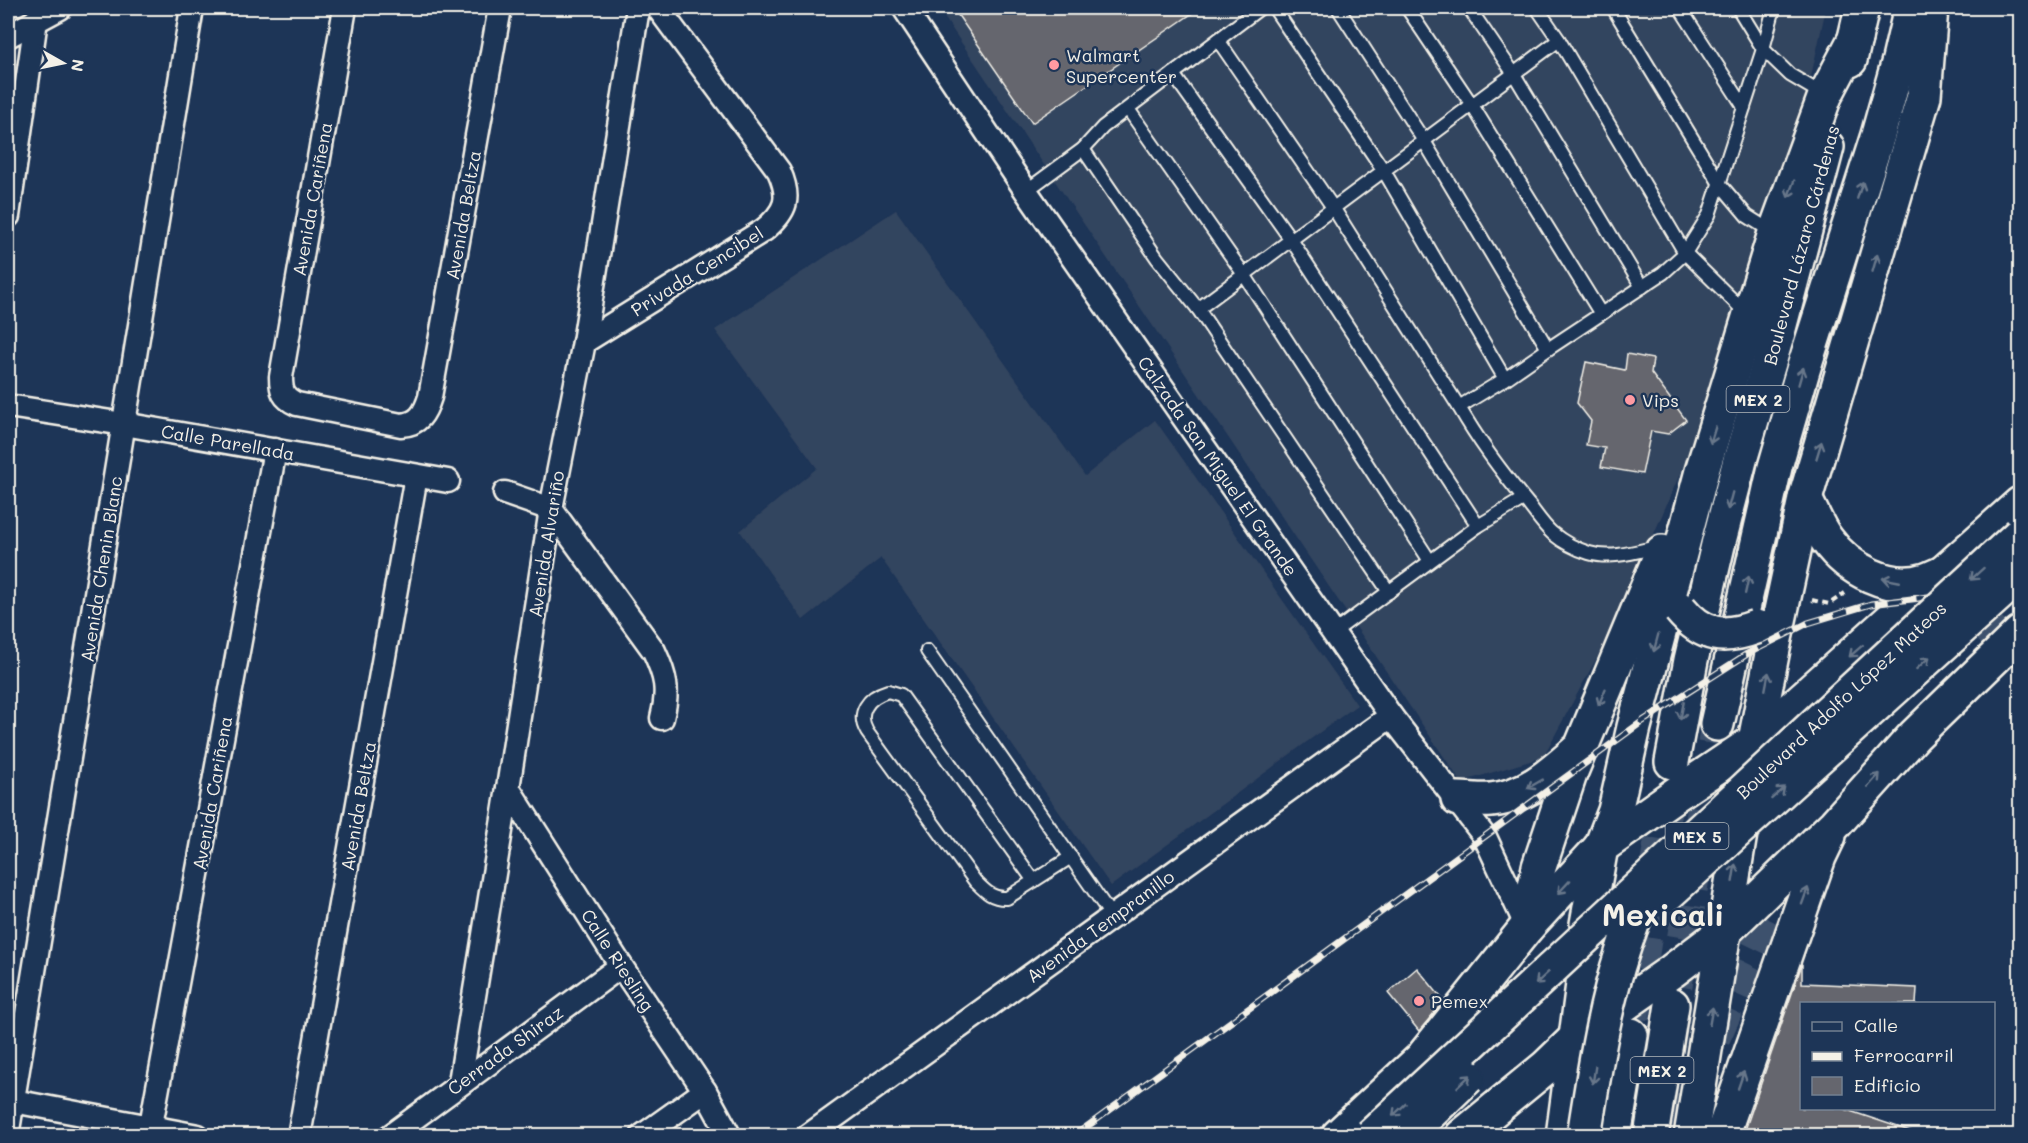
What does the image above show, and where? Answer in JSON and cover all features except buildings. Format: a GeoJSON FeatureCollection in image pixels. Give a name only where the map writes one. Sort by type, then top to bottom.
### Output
{"type":"FeatureCollection","features":[{"type":"Feature","properties":{"kind":"highway","name":"Boulevard Lázaro Cárdenas"},"geometry":{"type":"LineString","coordinates":[[1672,762],[1691,660],[1718,545],[1740,460],[1777,336],[1862,8]]}},
{"type":"Feature","properties":{"kind":"highway","name":"Boulevard Lázaro Cárdenas"},"geometry":{"type":"LineString","coordinates":[[1717,724],[1775,467],[1803,370],[1878,135],[1911,8]]}},
{"type":"Feature","properties":{"kind":"highway"},"geometry":{"type":"LineString","coordinates":[[1671,1133],[1725,931],[1755,741],[1805,499],[1924,96],[1931,8]]}},
{"type":"Feature","properties":{"kind":"highway"},"geometry":{"type":"LineString","coordinates":[[1563,1136],[1588,946],[1587,924],[1601,848],[1615,811],[1634,727],[1676,598],[1702,471],[1775,233],[1825,96],[1855,39]]}},
{"type":"Feature","properties":{"kind":"highway"},"geometry":{"type":"LineString","coordinates":[[1527,927],[1539,867],[1556,812],[1665,545],[1702,471]]}},
{"type":"Feature","properties":{"kind":"highway"},"geometry":{"type":"LineString","coordinates":[[1805,499],[1825,538],[1841,557],[1861,572],[1908,583],[1925,581],[1947,571]]}},
{"type":"Feature","properties":{"kind":"highway"},"geometry":{"type":"LineString","coordinates":[[1338,1136],[1421,1059],[1527,927],[1601,848],[1755,741],[2020,504]]}},
{"type":"Feature","properties":{"kind":"highway","name":"Boulevard Adolfo López Mateos"},"geometry":{"type":"LineString","coordinates":[[1371,1136],[2020,534]]}},
{"type":"Feature","properties":{"kind":"highway","name":"Boulevard Adolfo López Mateos"},"geometry":{"type":"LineString","coordinates":[[1406,1136],[1544,1006],[2020,575]]}},
{"type":"Feature","properties":{"kind":"highway"},"geometry":{"type":"LineString","coordinates":[[1676,598],[1690,621],[1703,630],[1726,635],[1756,627],[1783,599]]}},
{"type":"Feature","properties":{"kind":"highway"},"geometry":{"type":"LineString","coordinates":[[1462,1136],[1546,1067],[1575,1039],[1725,931],[1835,824],[1914,736],[2020,633]]}},
{"type":"Feature","properties":{"kind":"highway"},"geometry":{"type":"LineString","coordinates":[[1458,799],[1491,800],[1531,787],[1581,748]]}},
{"type":"Feature","properties":{"kind":"highway"},"geometry":{"type":"LineString","coordinates":[[1676,794],[1714,803],[1732,822],[1739,841]]}},
{"type":"Feature","properties":{"kind":"highway"},"geometry":{"type":"LineString","coordinates":[[1722,1136],[1815,868],[1835,824]]}},
{"type":"Feature","properties":{"kind":"highway"},"geometry":{"type":"LineString","coordinates":[[1584,1136],[1598,1048],[1613,985],[1623,950],[1651,878]]}},
{"type":"Feature","properties":{"kind":"highway"},"geometry":{"type":"LineString","coordinates":[[1588,946],[1598,962],[1612,973],[1631,978],[1649,979],[1672,971]]}},
{"type":"Feature","properties":{"kind":"highway","name":"MEX 2"},"geometry":{"type":"LineString","coordinates":[[1671,1133],[1672,1005]]}},
{"type":"Feature","properties":{"kind":"highway","name":"MEX 2"},"geometry":{"type":"LineString","coordinates":[[1614,1136],[1631,1035]]}},
{"type":"Feature","properties":{"kind":"street"},"geometry":{"type":"LineString","coordinates":[[8,36],[60,8]]}},
{"type":"Feature","properties":{"kind":"street","name":"Avenida Chenin Blanc"},"geometry":{"type":"LineString","coordinates":[[8,1130],[10,1100],[192,8]]}},
{"type":"Feature","properties":{"kind":"street","name":"Avenida Cariñena"},"geometry":{"type":"LineString","coordinates":[[345,8],[281,377],[281,390],[286,399],[297,404],[401,424],[411,424],[419,419]]}},
{"type":"Feature","properties":{"kind":"street","name":"Avenida Beltza"},"geometry":{"type":"LineString","coordinates":[[419,419],[425,413],[430,397],[500,8]]}},
{"type":"Feature","properties":{"kind":"street","name":"Avenida Alvariño"},"geometry":{"type":"LineString","coordinates":[[460,1082],[551,508],[584,342],[638,8]]}},
{"type":"Feature","properties":{"kind":"street","name":"Privada Cencibel"},"geometry":{"type":"LineString","coordinates":[[584,342],[764,230],[782,213],[786,199],[786,186],[779,171],[658,8]]}},
{"type":"Feature","properties":{"kind":"street","name":"Calzada San Miguel El Grande"},"geometry":{"type":"LineString","coordinates":[[904,8],[1026,191],[1391,716],[1458,799],[1485,837],[1527,927]]}},
{"type":"Feature","properties":{"kind":"street"},"geometry":{"type":"LineString","coordinates":[[8,216],[36,20]]}},
{"type":"Feature","properties":{"kind":"street","name":"Calle Parellada"},"geometry":{"type":"LineString","coordinates":[[8,406],[448,481]]}},
{"type":"Feature","properties":{"kind":"street","name":"Avenida Cariñena"},"geometry":{"type":"LineString","coordinates":[[150,1131],[275,450]]}},
{"type":"Feature","properties":{"kind":"street","name":"Avenida Beltza"},"geometry":{"type":"LineString","coordinates":[[299,1136],[416,476]]}},
{"type":"Feature","properties":{"kind":"street"},"geometry":{"type":"LineString","coordinates":[[505,494],[551,508],[654,651],[664,672],[667,689],[662,718]]}},
{"type":"Feature","properties":{"kind":"street","name":"Avenida Tempranillo"},"geometry":{"type":"LineString","coordinates":[[808,1136],[1391,716]]}},
{"type":"Feature","properties":{"kind":"street","name":"Calle Riesling"},"geometry":{"type":"LineString","coordinates":[[508,788],[621,966],[705,1091],[728,1133]]}},
{"type":"Feature","properties":{"kind":"street","name":"Cerrada Shiraz"},"geometry":{"type":"LineString","coordinates":[[390,1136],[460,1082],[621,966]]}},
{"type":"Feature","properties":{"kind":"street"},"geometry":{"type":"LineString","coordinates":[[642,1136],[705,1091]]}},
{"type":"Feature","properties":{"kind":"street"},"geometry":{"type":"LineString","coordinates":[[10,1100],[150,1131],[198,1136]]}},
{"type":"Feature","properties":{"kind":"lane"},"geometry":{"type":"LineString","coordinates":[[1026,191],[1083,149],[1103,127],[1260,8]]}},
{"type":"Feature","properties":{"kind":"lane"},"geometry":{"type":"LineString","coordinates":[[1274,8],[1384,171],[1505,379]]}},
{"type":"Feature","properties":{"kind":"lane"},"geometry":{"type":"LineString","coordinates":[[1338,8],[1424,141],[1548,349]]}},
{"type":"Feature","properties":{"kind":"lane"},"geometry":{"type":"LineString","coordinates":[[1407,8],[1472,105],[1601,314]]}},
{"type":"Feature","properties":{"kind":"lane"},"geometry":{"type":"LineString","coordinates":[[1469,8],[1514,74],[1642,287]]}},
{"type":"Feature","properties":{"kind":"lane"},"geometry":{"type":"LineString","coordinates":[[1537,8],[1559,40],[1684,253],[1749,316]]}},
{"type":"Feature","properties":{"kind":"lane"},"geometry":{"type":"LineString","coordinates":[[1613,8],[1720,184],[1747,216],[1775,233]]}},
{"type":"Feature","properties":{"kind":"lane"},"geometry":{"type":"LineString","coordinates":[[1680,8],[1744,107]]}},
{"type":"Feature","properties":{"kind":"lane"},"geometry":{"type":"LineString","coordinates":[[1737,8],[1763,49],[1790,75],[1825,96]]}},
{"type":"Feature","properties":{"kind":"lane"},"geometry":{"type":"LineString","coordinates":[[1459,407],[1505,379],[1663,273],[1684,253],[1709,215],[1774,8]]}},
{"type":"Feature","properties":{"kind":"lane"},"geometry":{"type":"LineString","coordinates":[[1218,40],[1334,209],[1495,462],[1551,532],[1571,546],[1590,553],[1626,554],[1665,545]]}},
{"type":"Feature","properties":{"kind":"lane"},"geometry":{"type":"LineString","coordinates":[[1198,309],[1559,40]]}},
{"type":"Feature","properties":{"kind":"lane"},"geometry":{"type":"LineString","coordinates":[[1173,74],[1292,241],[1478,526]]}},
{"type":"Feature","properties":{"kind":"lane"},"geometry":{"type":"LineString","coordinates":[[1128,109],[1245,276],[1430,561]]}},
{"type":"Feature","properties":{"kind":"lane"},"geometry":{"type":"LineString","coordinates":[[1083,149],[1157,258],[1198,309],[1389,592]]}},
{"type":"Feature","properties":{"kind":"lane"},"geometry":{"type":"LineString","coordinates":[[1334,632],[1478,526],[1523,499]]}},
{"type":"Feature","properties":{"kind":"lane"},"geometry":{"type":"LineString","coordinates":[[927,651],[1113,918]]}},
{"type":"Feature","properties":{"kind":"lane"},"geometry":{"type":"LineString","coordinates":[[1034,881],[902,695],[888,691],[872,698],[864,708],[863,724],[975,881],[987,893],[998,899],[1007,898],[1034,881],[1071,857]]}},
{"type":"Feature","properties":{"kind":"path"},"geometry":{"type":"LineString","coordinates":[[1783,599],[1829,604],[1870,575]]}},
{"type":"Feature","properties":{"kind":"shaded area"},"geometry":{"type":"Polygon","coordinates":[[[938,8],[1826,8],[1800,127],[1686,460],[1613,628],[1543,757],[1461,782],[938,8]]]}},
{"type":"Feature","properties":{"kind":"shaded area"},"geometry":{"type":"Polygon","coordinates":[[[896,210],[1085,476],[1155,420],[1357,705],[1111,886],[881,558],[803,620],[740,531],[817,468],[715,330],[896,210]]]}},
{"type":"Feature","properties":{"kind":"tunnel"},"geometry":{"type":"LineString","coordinates":[[1984,647],[2020,613]]}},
{"type":"Feature","properties":{"kind":"tunnel"},"geometry":{"type":"LineString","coordinates":[[1676,986],[1717,724]]}},
{"type":"Feature","properties":{"kind":"tunnel"},"geometry":{"type":"LineString","coordinates":[[1633,1018],[1670,778]]}},
{"type":"Feature","properties":{"kind":"tunnel"},"geometry":{"type":"LineString","coordinates":[[1673,1127],[1740,980],[1787,884],[1800,864]]}},
{"type":"Feature","properties":{"kind":"railway"},"geometry":{"type":"LineString","coordinates":[[1074,1136],[1643,721],[1747,654],[1808,623],[1871,604],[1936,596],[2020,597]]}},
{"type":"Feature","properties":{"kind":"place","name":"Walmart Supercenter"},"geometry":{"type":"Point","coordinates":[1054,65]}},
{"type":"Feature","properties":{"kind":"place","name":"Vips"},"geometry":{"type":"Point","coordinates":[1630,400]}},
{"type":"Feature","properties":{"kind":"place","name":"Pemex"},"geometry":{"type":"Point","coordinates":[1419,1001]}},
{"type":"Feature","properties":{"kind":"district","name":"Mexicali"},"geometry":{"type":"Point","coordinates":[1663,914]}}]}
